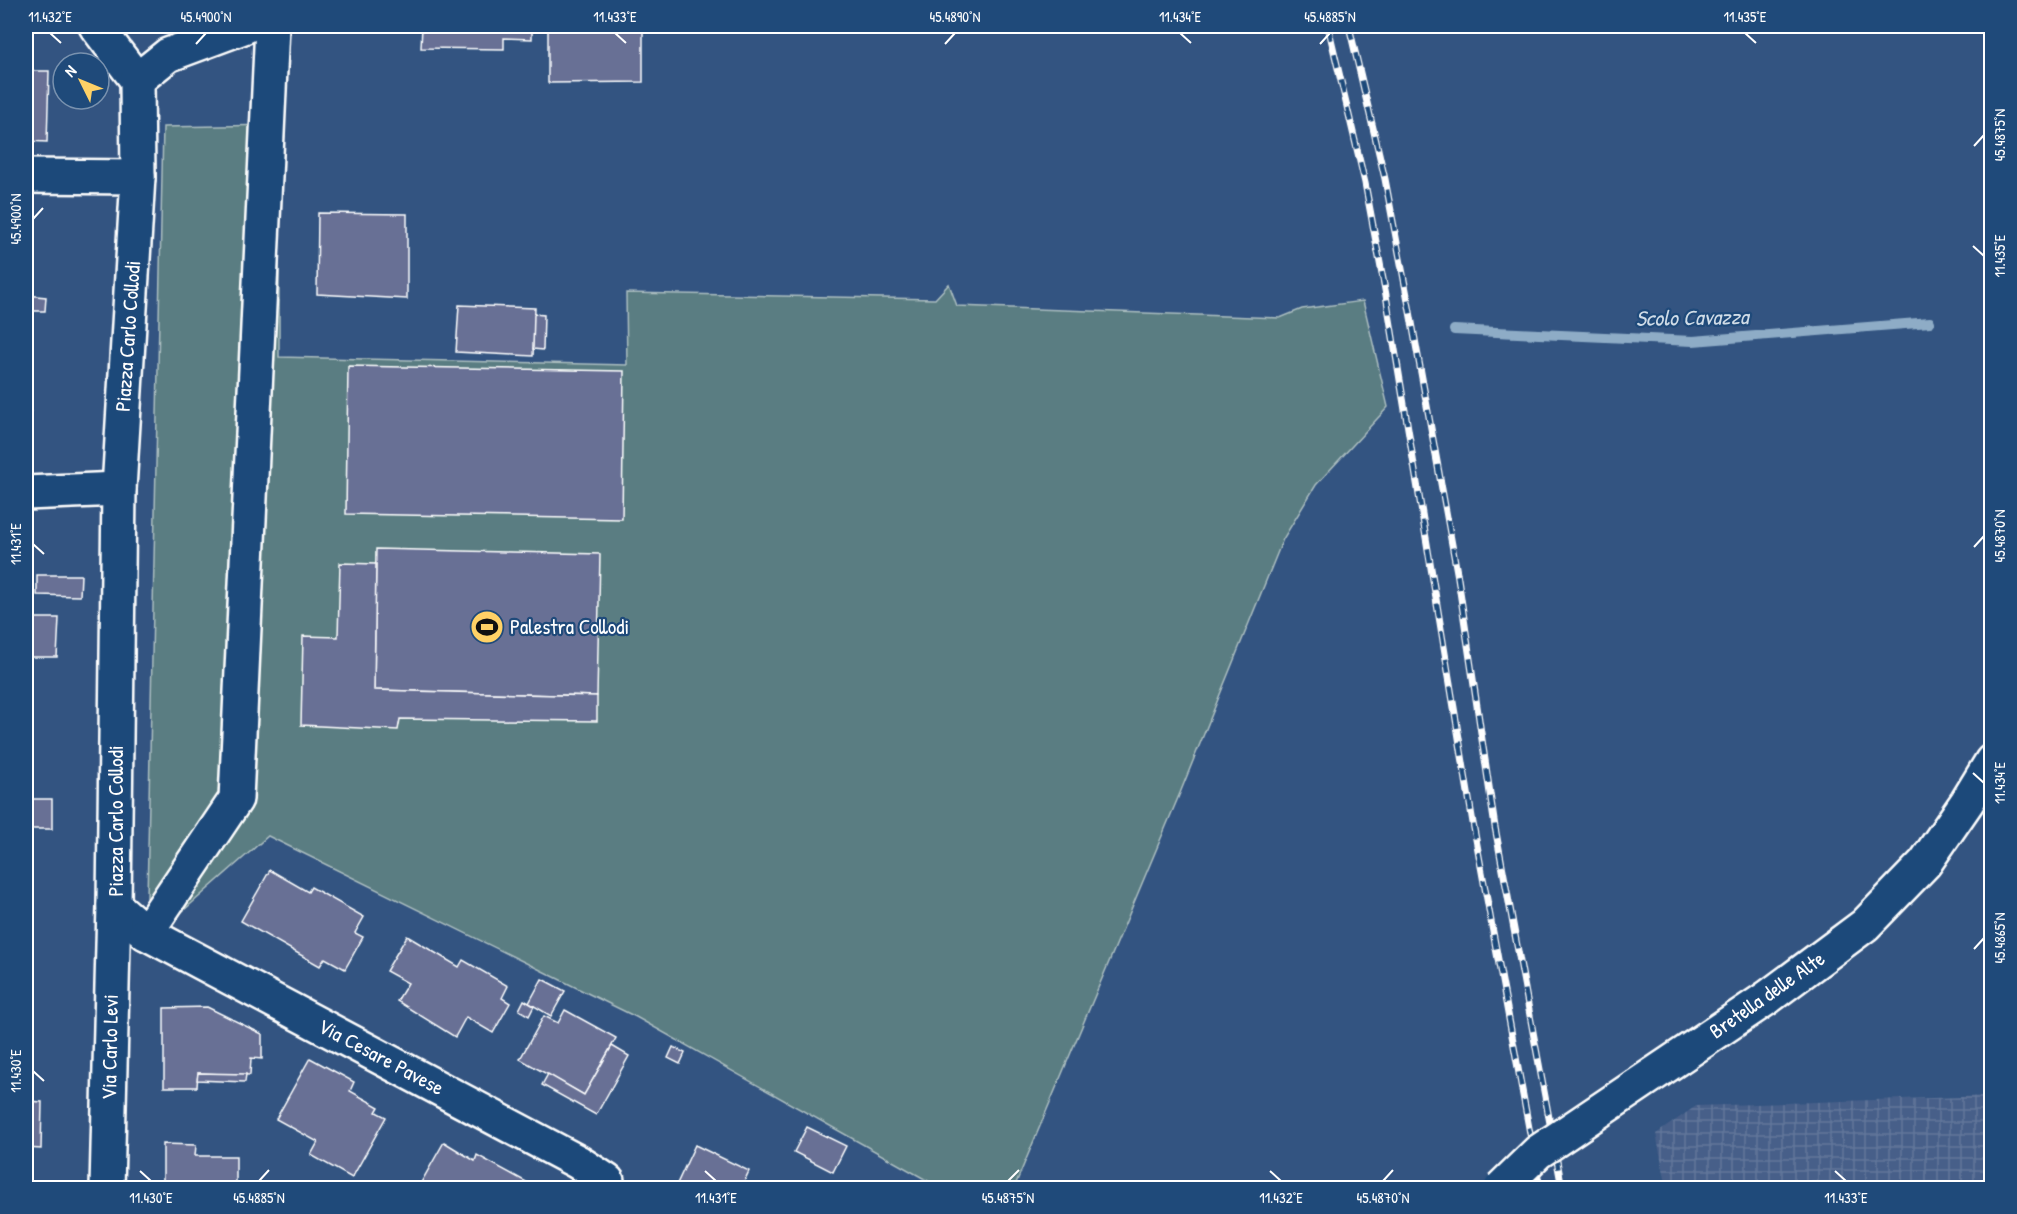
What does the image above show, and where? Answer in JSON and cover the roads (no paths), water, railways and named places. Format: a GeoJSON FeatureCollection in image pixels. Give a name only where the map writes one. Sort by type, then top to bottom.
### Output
{"type":"FeatureCollection","features":[{"type":"Feature","properties":{"kind":"street"},"geometry":{"type":"LineString","coordinates":[[96,26],[137,80],[168,55],[246,26]]}},
{"type":"Feature","properties":{"kind":"street"},"geometry":{"type":"LineString","coordinates":[[146,933],[236,799],[272,26]]}},
{"type":"Feature","properties":{"kind":"street","name":"Piazza Carlo Collodi"},"geometry":{"type":"LineString","coordinates":[[137,80],[138,177],[118,489],[114,905],[146,933]]}},
{"type":"Feature","properties":{"kind":"street"},"geometry":{"type":"LineString","coordinates":[[26,176],[138,177]]}},
{"type":"Feature","properties":{"kind":"street"},"geometry":{"type":"LineString","coordinates":[[26,493],[118,489]]}},
{"type":"Feature","properties":{"kind":"street","name":"Bretella delle Alte"},"geometry":{"type":"LineString","coordinates":[[1501,1188],[1538,1152],[1767,998],[1865,925],[1925,863],[1992,761]]}},
{"type":"Feature","properties":{"kind":"street","name":"Via Carlo Levi"},"geometry":{"type":"LineString","coordinates":[[107,1188],[114,905]]}},
{"type":"Feature","properties":{"kind":"street","name":"Via Cesare Pavese"},"geometry":{"type":"LineString","coordinates":[[146,933],[557,1150],[607,1181],[607,1188]]}},
{"type":"Feature","properties":{"kind":"waterway","name":"Scolo Cavazza"},"geometry":{"type":"LineString","coordinates":[[1454,330],[1693,341],[1930,322]]}},
{"type":"Feature","properties":{"kind":"railway"},"geometry":{"type":"LineString","coordinates":[[1328,26],[1365,183],[1386,295],[1473,823],[1540,1188]]}},
{"type":"Feature","properties":{"kind":"railway"},"geometry":{"type":"LineString","coordinates":[[1349,26],[1385,179],[1409,306],[1458,578],[1495,827],[1562,1188]]}},
{"type":"Feature","properties":{"kind":"place","name":"Palestra Collodi"},"geometry":{"type":"Point","coordinates":[487,627]}}]}
